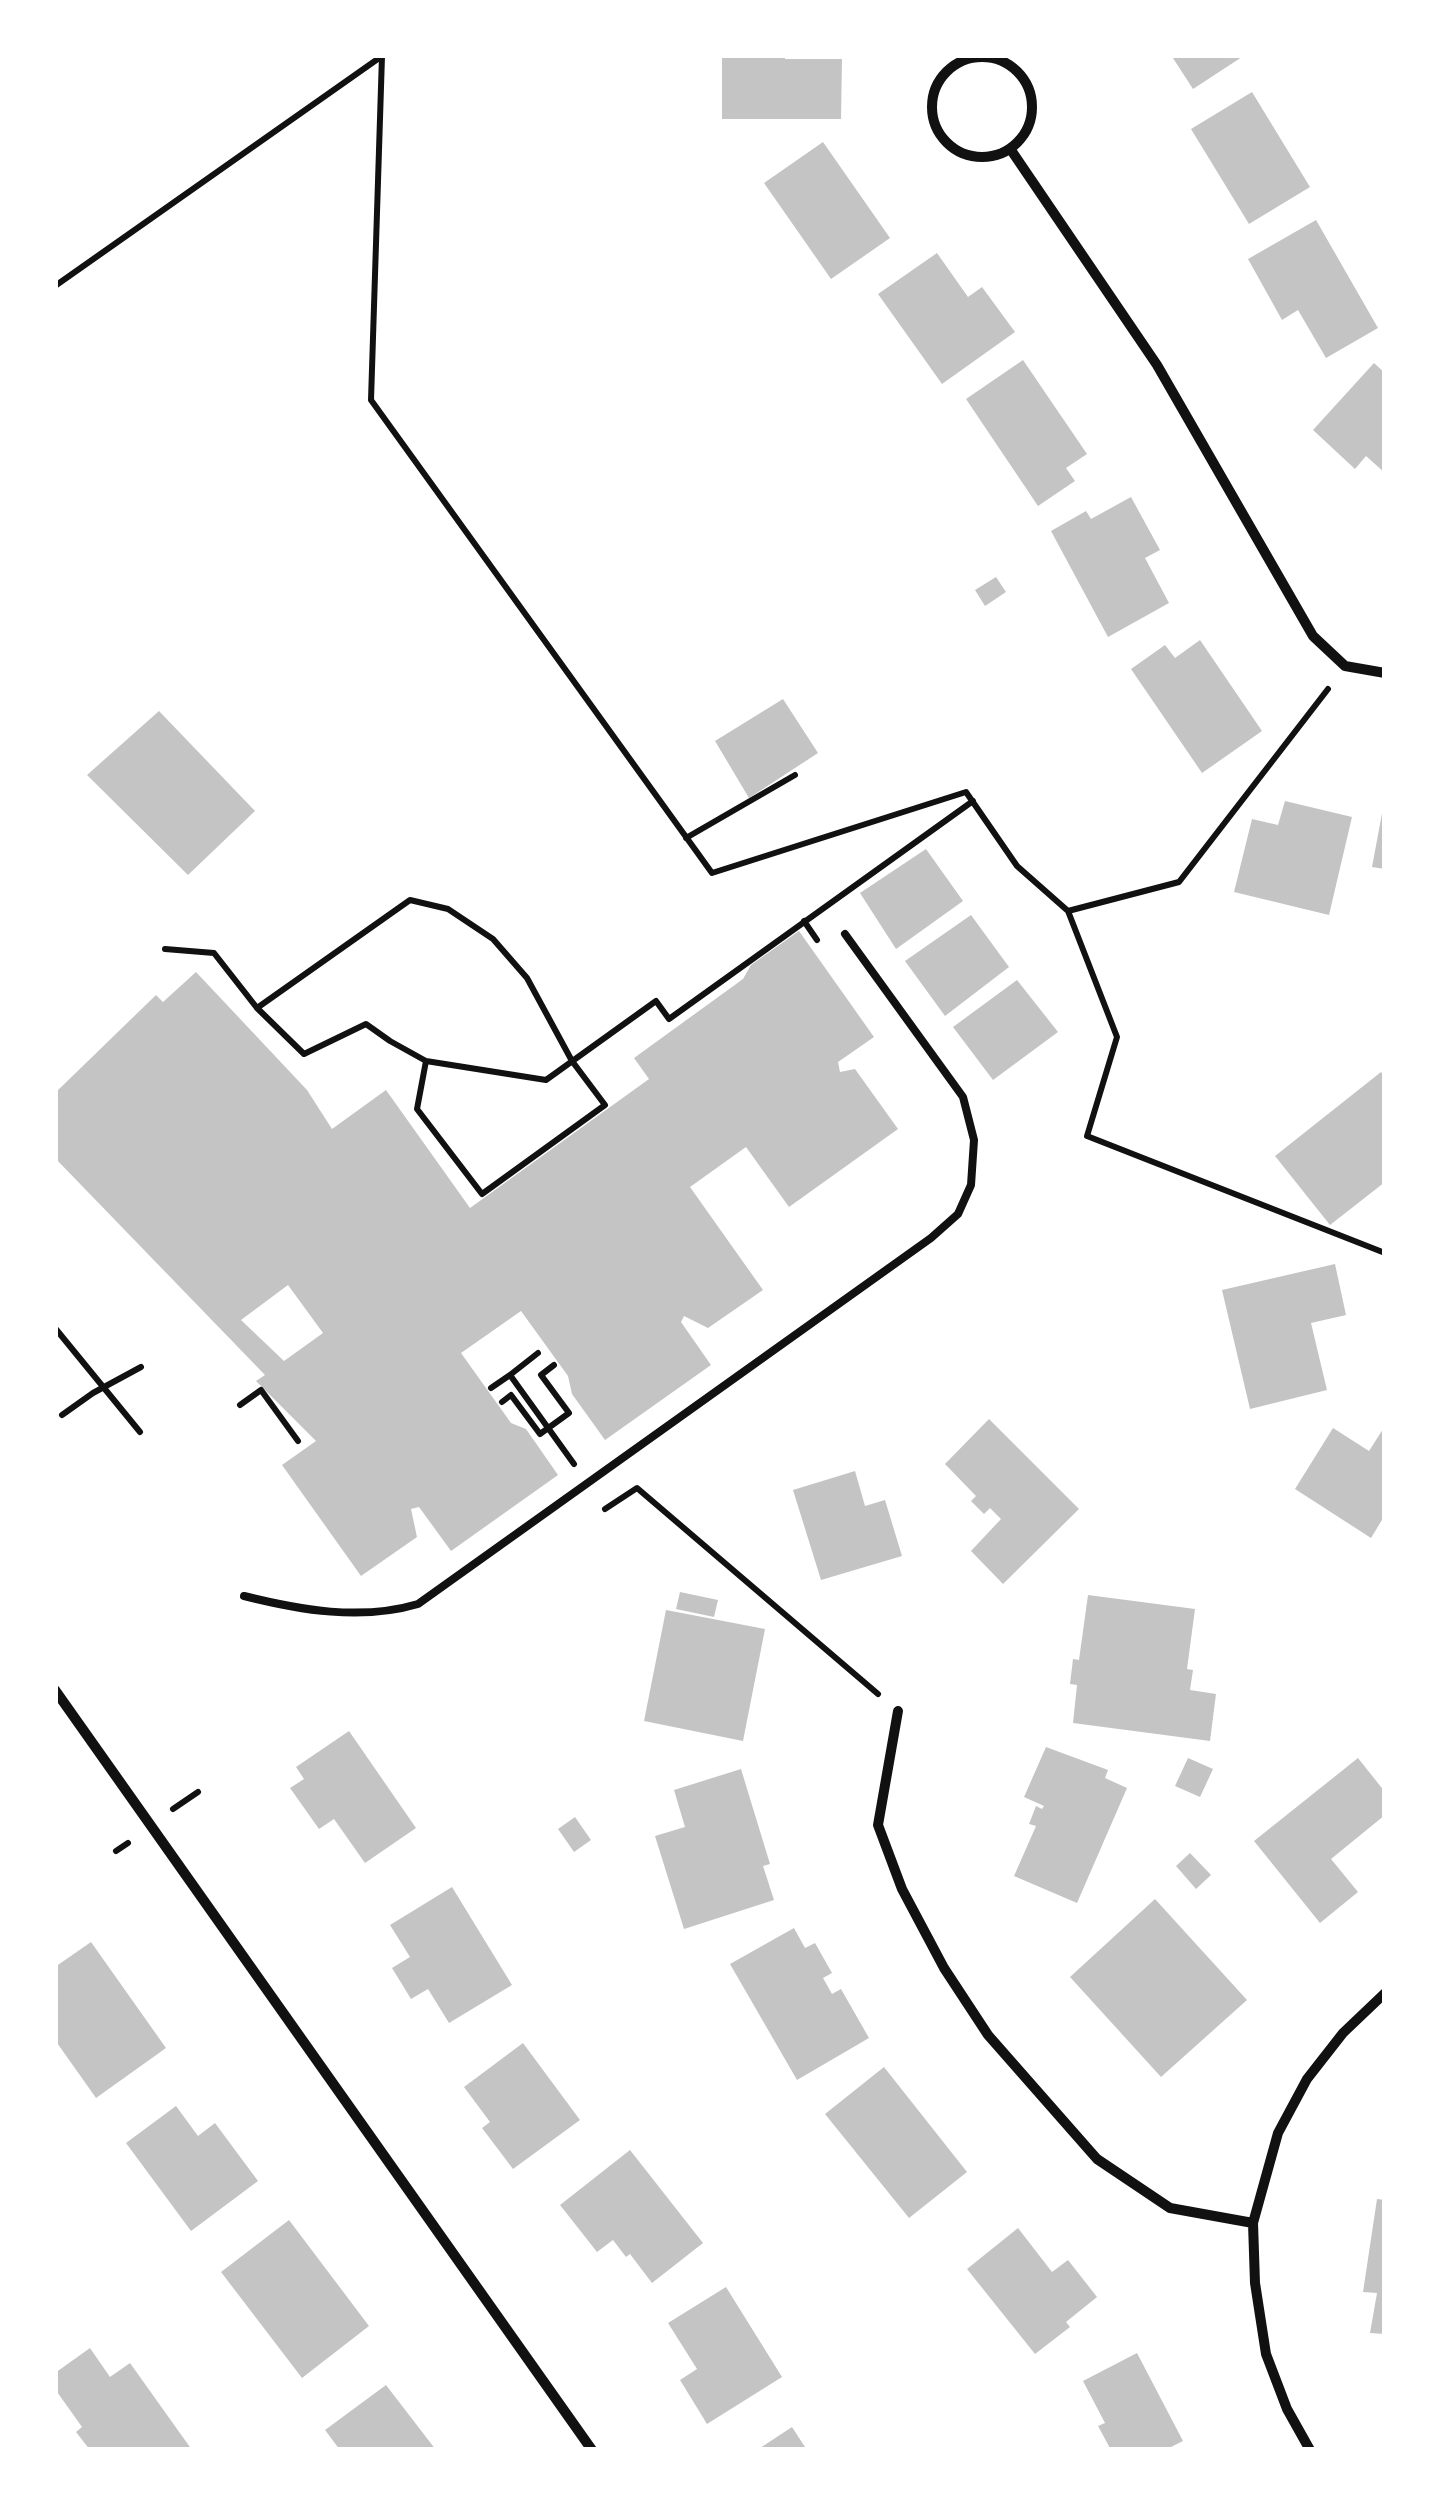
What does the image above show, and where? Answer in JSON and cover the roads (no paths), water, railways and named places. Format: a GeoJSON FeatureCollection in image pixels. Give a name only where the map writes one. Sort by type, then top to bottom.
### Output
{"type":"FeatureCollection","features":[{"type":"Feature","properties":{"kind":"street"},"geometry":{"type":"LineString","coordinates":[[988,57],[1019,72],[1029,86],[1033,103],[1031,121],[1024,137],[1011,150],[978,158],[960,153],[946,143],[936,128],[932,111],[941,77],[954,65],[970,58],[988,57]]}},
{"type":"Feature","properties":{"kind":"street"},"geometry":{"type":"LineString","coordinates":[[1011,150],[1157,365],[1313,636],[1345,666],[1385,673]]}},
{"type":"Feature","properties":{"kind":"street"},"geometry":{"type":"LineString","coordinates":[[55,1690],[592,2450]]}},
{"type":"Feature","properties":{"kind":"street"},"geometry":{"type":"LineString","coordinates":[[898,1711],[878,1825],[902,1890],[944,1968],[988,2034],[1097,2158],[1170,2208],[1253,2223]]}},
{"type":"Feature","properties":{"kind":"street"},"geometry":{"type":"LineString","coordinates":[[1310,2450],[1287,2410],[1266,2354],[1255,2283],[1253,2223],[1278,2133],[1307,2078],[1342,2033],[1385,1992]]}},
{"type":"Feature","properties":{"kind":"lane"},"geometry":{"type":"LineString","coordinates":[[244,1596],[342,1612],[394,1612],[418,1604],[931,1238],[958,1214],[972,1185],[974,1140],[963,1097],[845,934]]}}]}
